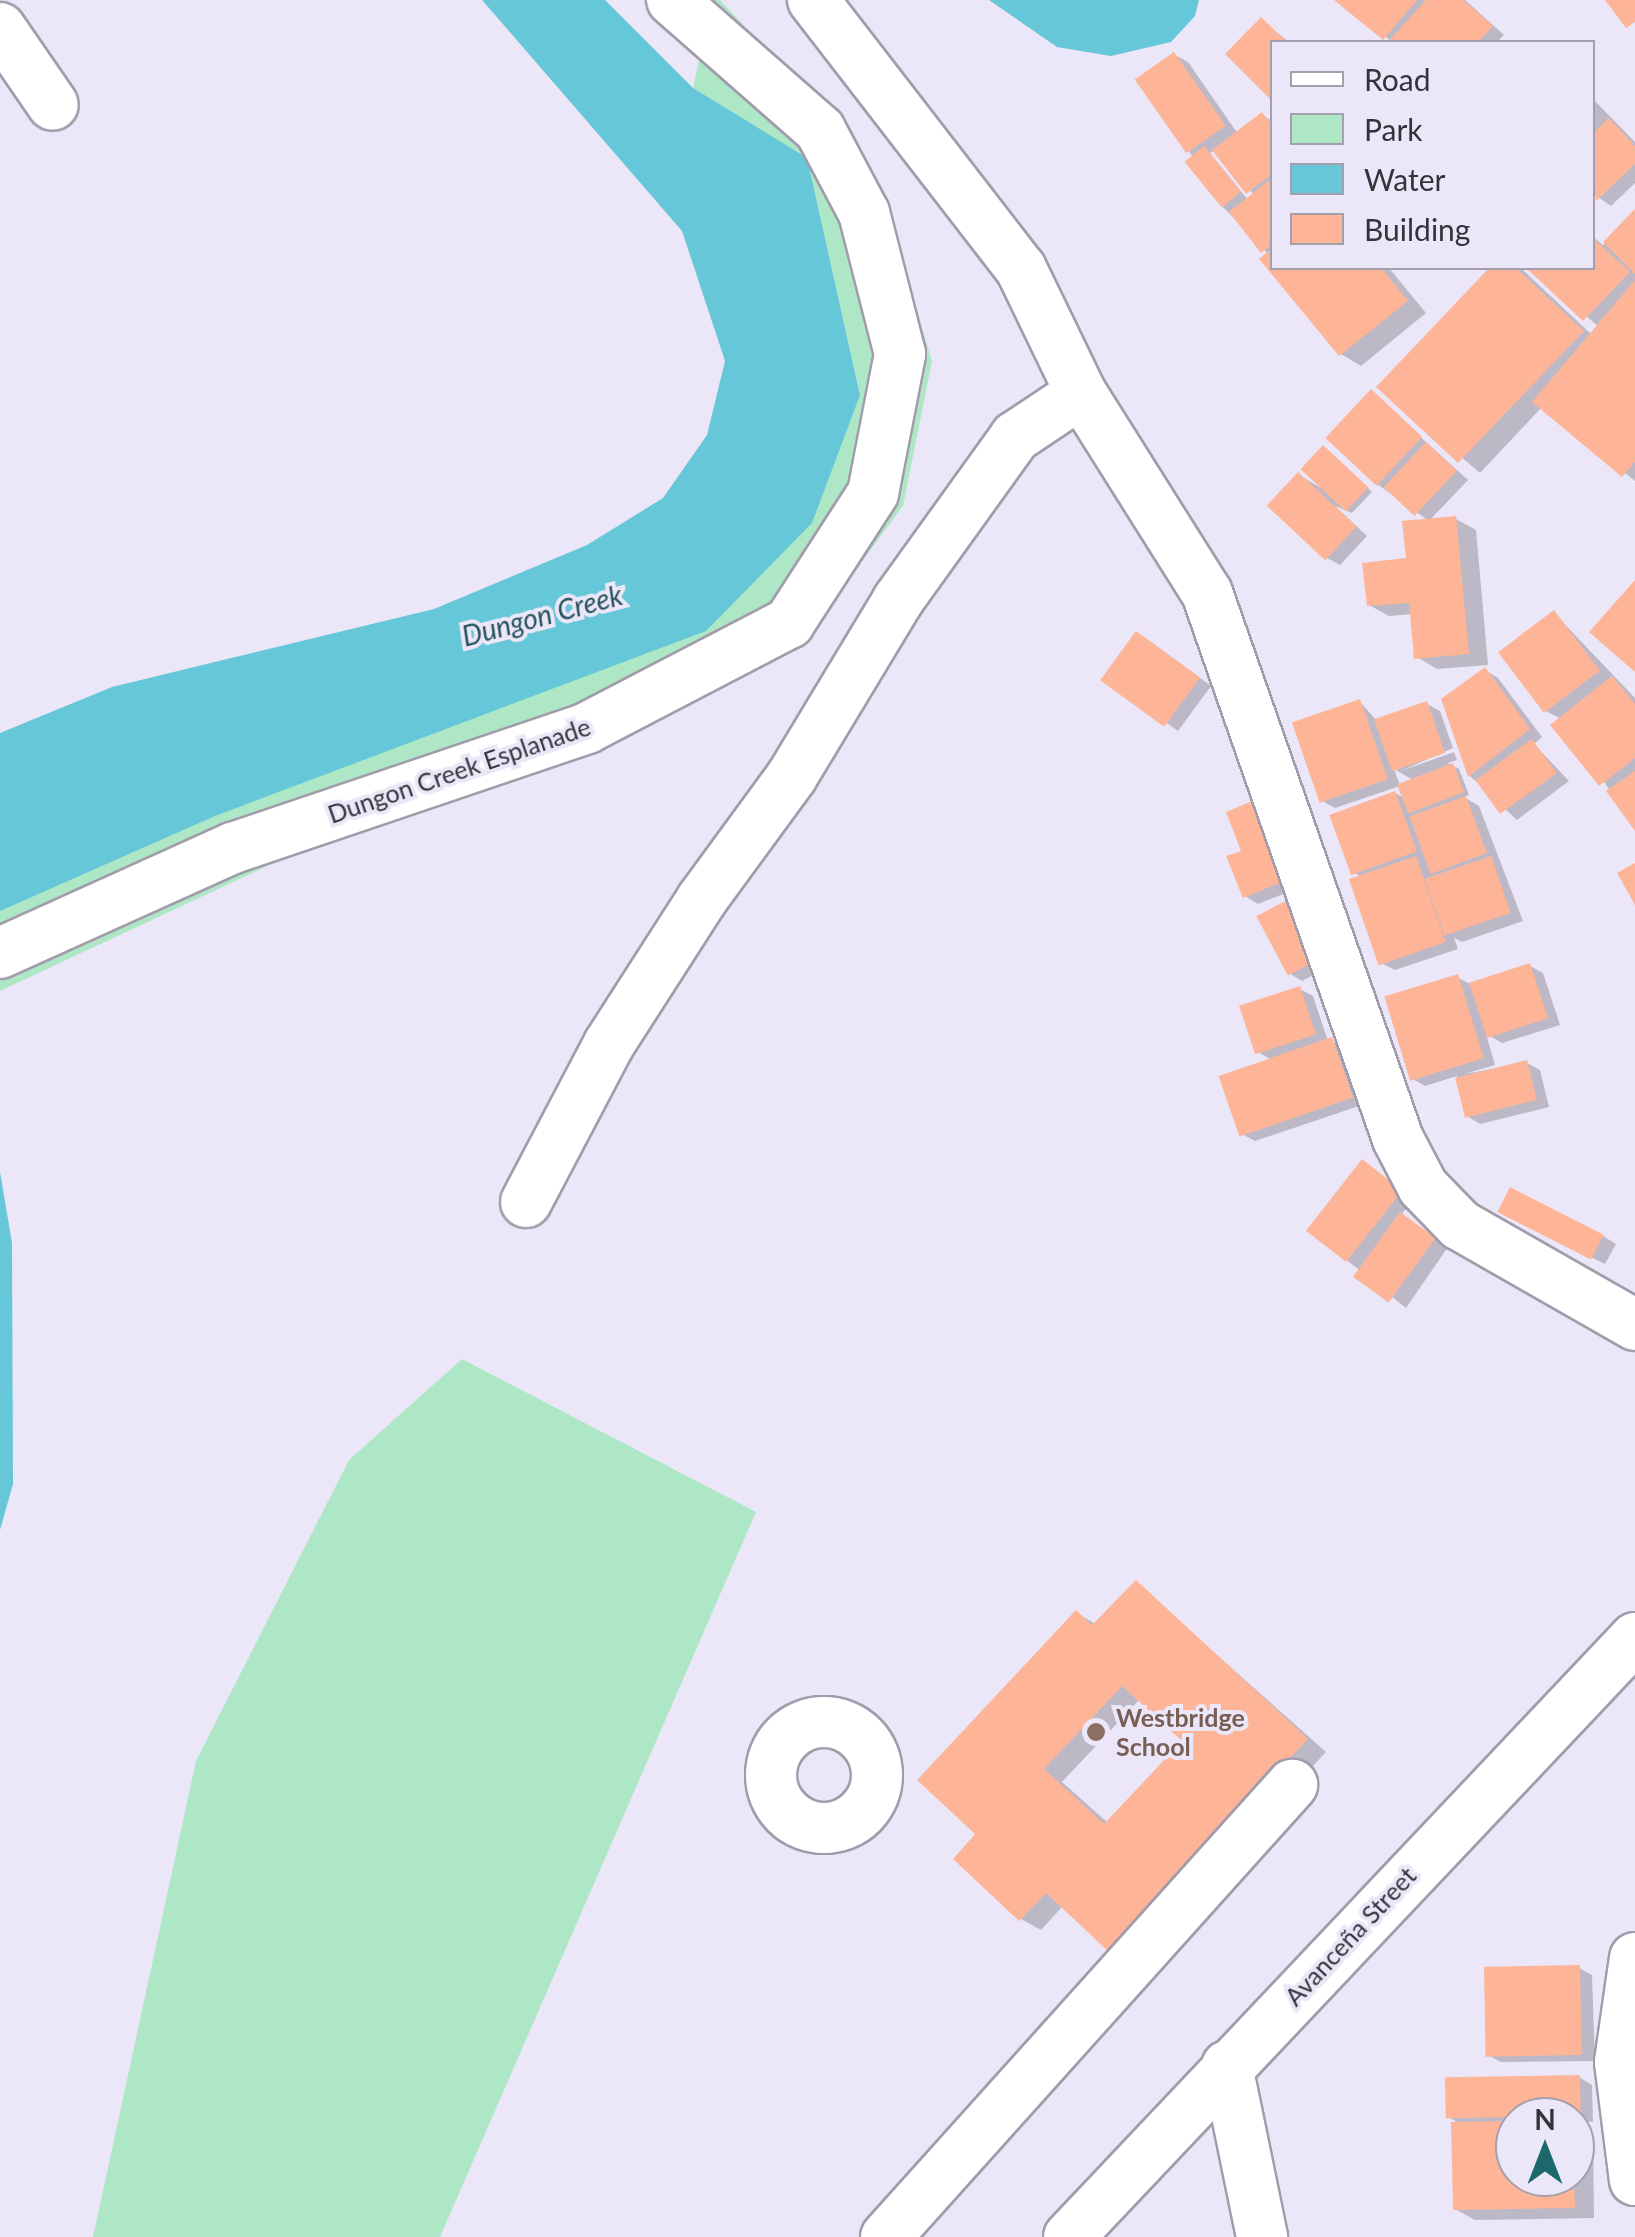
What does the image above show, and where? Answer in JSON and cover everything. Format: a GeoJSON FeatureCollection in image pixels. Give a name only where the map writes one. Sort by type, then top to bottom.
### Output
{"type":"FeatureCollection","features":[{"type":"Feature","properties":{"kind":"street","name":"Dungon Creek Esplanade"},"geometry":{"type":"LineString","coordinates":[[0,953],[233,848],[587,728],[789,622],[873,493],[900,354],[864,213],[820,130],[672,0]]}},
{"type":"Feature","properties":{"kind":"street"},"geometry":{"type":"LineString","coordinates":[[813,0],[1021,270],[1081,393],[1207,593],[1398,1139],[1423,1186],[1460,1225],[1635,1324]]}},
{"type":"Feature","properties":{"kind":"street"},"geometry":{"type":"LineString","coordinates":[[0,28],[53,105]]}},
{"type":"Feature","properties":{"kind":"street"},"geometry":{"type":"LineString","coordinates":[[526,1202],[609,1044],[702,898],[792,776],[898,600],[1015,437],[1081,393]]}},
{"type":"Feature","properties":{"kind":"street","name":"Avanceña Street"},"geometry":{"type":"LineString","coordinates":[[1069,2237],[1635,1638]]}},
{"type":"Feature","properties":{"kind":"street"},"geometry":{"type":"LineString","coordinates":[[886,2237],[1292,1785]]}},
{"type":"Feature","properties":{"kind":"street"},"geometry":{"type":"LineString","coordinates":[[1635,1958],[1620,2062],[1635,2180]]}},
{"type":"Feature","properties":{"kind":"street"},"geometry":{"type":"LineString","coordinates":[[1227,2066],[1262,2237]]}},
{"type":"Feature","properties":{"kind":"green space"},"geometry":{"type":"Polygon","coordinates":[[[712,0],[720,0],[822,110],[882,195],[932,361],[903,506],[797,649],[580,759],[280,860],[0,991],[0,894],[860,394],[807,159],[693,88],[712,0]]]}},
{"type":"Feature","properties":{"kind":"green space"},"geometry":{"type":"Polygon","coordinates":[[[462,1359],[756,1512],[440,2237],[93,2237],[196,1761],[349,1460],[462,1359]]]}},
{"type":"Feature","properties":{"kind":"water","name":"Dungon Creek"},"geometry":{"type":"Polygon","coordinates":[[[482,0],[605,0],[693,88],[807,158],[860,395],[812,523],[706,631],[215,816],[0,911],[0,733],[112,687],[434,609],[587,545],[663,498],[707,435],[725,361],[682,231],[482,0]]]}},
{"type":"Feature","properties":{"kind":"water"},"geometry":{"type":"Polygon","coordinates":[[[989,0],[1199,0],[1195,16],[1171,42],[1111,56],[1057,47],[989,0]]]}},
{"type":"Feature","properties":{"kind":"water"},"geometry":{"type":"Polygon","coordinates":[[[0,1172],[12,1243],[13,1484],[0,1530],[0,1172]]]}},
{"type":"Feature","properties":{"kind":"building"},"geometry":{"type":"Polygon","coordinates":[[[1334,0],[1417,0],[1383,40],[1334,0]]]}},
{"type":"Feature","properties":{"kind":"building"},"geometry":{"type":"Polygon","coordinates":[[[1426,0],[1463,0],[1493,26],[1480,40],[1390,40],[1426,0]]]}},
{"type":"Feature","properties":{"kind":"building"},"geometry":{"type":"Polygon","coordinates":[[[1605,0],[1635,0],[1635,22],[1626,28],[1605,0]]]}},
{"type":"Feature","properties":{"kind":"building"},"geometry":{"type":"Polygon","coordinates":[[[1261,17],[1285,40],[1270,40],[1270,99],[1225,54],[1261,17]]]}},
{"type":"Feature","properties":{"kind":"building"},"geometry":{"type":"Polygon","coordinates":[[[1174,52],[1226,126],[1186,153],[1135,80],[1174,52]]]}},
{"type":"Feature","properties":{"kind":"building"},"geometry":{"type":"Polygon","coordinates":[[[1262,112],[1270,122],[1270,176],[1246,194],[1212,150],[1262,112]]]}},
{"type":"Feature","properties":{"kind":"building"},"geometry":{"type":"Polygon","coordinates":[[[1609,118],[1635,146],[1635,164],[1596,201],[1595,184],[1595,131],[1609,118]]]}},
{"type":"Feature","properties":{"kind":"building"},"geometry":{"type":"Polygon","coordinates":[[[1204,146],[1241,192],[1222,208],[1185,162],[1204,146]]]}},
{"type":"Feature","properties":{"kind":"building"},"geometry":{"type":"Polygon","coordinates":[[[1270,180],[1270,246],[1261,253],[1229,212],[1270,180]]]}},
{"type":"Feature","properties":{"kind":"building"},"geometry":{"type":"Polygon","coordinates":[[[1635,209],[1635,274],[1603,242],[1635,209]]]}},
{"type":"Feature","properties":{"kind":"building"},"geometry":{"type":"Polygon","coordinates":[[[1595,240],[1630,272],[1583,321],[1528,270],[1595,270],[1595,240]]]}},
{"type":"Feature","properties":{"kind":"building"},"geometry":{"type":"Polygon","coordinates":[[[1270,250],[1270,270],[1383,270],[1408,301],[1339,356],[1259,259],[1270,250]]]}},
{"type":"Feature","properties":{"kind":"building"},"geometry":{"type":"Polygon","coordinates":[[[1487,270],[1518,270],[1584,331],[1458,463],[1376,387],[1487,270]]]}},
{"type":"Feature","properties":{"kind":"building"},"geometry":{"type":"Polygon","coordinates":[[[1635,280],[1635,462],[1622,477],[1532,402],[1635,280]]]}},
{"type":"Feature","properties":{"kind":"building"},"geometry":{"type":"Polygon","coordinates":[[[1371,389],[1422,437],[1377,486],[1325,438],[1371,389]]]}},
{"type":"Feature","properties":{"kind":"building"},"geometry":{"type":"Polygon","coordinates":[[[1426,442],[1457,471],[1414,516],[1384,487],[1426,442]]]}},
{"type":"Feature","properties":{"kind":"building"},"geometry":{"type":"Polygon","coordinates":[[[1323,445],[1368,487],[1346,511],[1300,469],[1323,445]]]}},
{"type":"Feature","properties":{"kind":"building"},"geometry":{"type":"Polygon","coordinates":[[[1298,472],[1357,527],[1325,560],[1267,506],[1298,472]]]}},
{"type":"Feature","properties":{"kind":"building"},"geometry":{"type":"Polygon","coordinates":[[[1456,516],[1469,654],[1414,659],[1409,603],[1367,606],[1362,563],[1406,558],[1402,521],[1456,516]]]}},
{"type":"Feature","properties":{"kind":"building"},"geometry":{"type":"Polygon","coordinates":[[[1635,580],[1635,672],[1589,632],[1635,580]]]}},
{"type":"Feature","properties":{"kind":"building"},"geometry":{"type":"Polygon","coordinates":[[[1554,610],[1600,671],[1544,713],[1498,652],[1554,610]]]}},
{"type":"Feature","properties":{"kind":"building"},"geometry":{"type":"Polygon","coordinates":[[[1136,631],[1200,677],[1164,727],[1100,680],[1136,631]]]}},
{"type":"Feature","properties":{"kind":"building"},"geometry":{"type":"Polygon","coordinates":[[[1485,667],[1530,729],[1468,777],[1441,699],[1485,667]]]}},
{"type":"Feature","properties":{"kind":"building"},"geometry":{"type":"Polygon","coordinates":[[[1612,676],[1635,704],[1635,758],[1599,786],[1550,725],[1612,676]]]}},
{"type":"Feature","properties":{"kind":"building"},"geometry":{"type":"Polygon","coordinates":[[[1360,699],[1388,779],[1320,803],[1292,722],[1360,699]]]}},
{"type":"Feature","properties":{"kind":"building"},"geometry":{"type":"Polygon","coordinates":[[[1427,701],[1445,753],[1392,771],[1374,719],[1427,701]]]}},
{"type":"Feature","properties":{"kind":"building"},"geometry":{"type":"Polygon","coordinates":[[[1532,739],[1557,773],[1500,814],[1475,780],[1532,739]]]}},
{"type":"Feature","properties":{"kind":"building"},"geometry":{"type":"Polygon","coordinates":[[[1453,763],[1464,792],[1408,813],[1397,785],[1453,763]]]}},
{"type":"Feature","properties":{"kind":"building"},"geometry":{"type":"Polygon","coordinates":[[[1635,771],[1635,831],[1606,791],[1635,771]]]}},
{"type":"Feature","properties":{"kind":"building"},"geometry":{"type":"Polygon","coordinates":[[[1395,791],[1417,851],[1351,875],[1329,815],[1395,791]]]}},
{"type":"Feature","properties":{"kind":"building"},"geometry":{"type":"Polygon","coordinates":[[[1466,796],[1487,853],[1430,874],[1410,817],[1466,796]]]}},
{"type":"Feature","properties":{"kind":"building"},"geometry":{"type":"Polygon","coordinates":[[[1257,799],[1289,879],[1243,898],[1226,856],[1241,851],[1226,812],[1257,799]]]}},
{"type":"Feature","properties":{"kind":"building"},"geometry":{"type":"Polygon","coordinates":[[[1416,856],[1446,942],[1378,965],[1349,879],[1416,856]]]}},
{"type":"Feature","properties":{"kind":"building"},"geometry":{"type":"Polygon","coordinates":[[[1491,856],[1511,913],[1444,936],[1425,879],[1491,856]]]}},
{"type":"Feature","properties":{"kind":"building"},"geometry":{"type":"Polygon","coordinates":[[[1635,863],[1635,905],[1617,873],[1635,863]]]}},
{"type":"Feature","properties":{"kind":"building"},"geometry":{"type":"Polygon","coordinates":[[[1289,899],[1320,958],[1288,976],[1256,916],[1289,899]]]}},
{"type":"Feature","properties":{"kind":"building"},"geometry":{"type":"Polygon","coordinates":[[[1530,963],[1548,1018],[1487,1038],[1469,983],[1530,963]]]}},
{"type":"Feature","properties":{"kind":"building"},"geometry":{"type":"Polygon","coordinates":[[[1458,974],[1484,1058],[1410,1081],[1384,997],[1458,974]]]}},
{"type":"Feature","properties":{"kind":"building"},"geometry":{"type":"Polygon","coordinates":[[[1300,986],[1316,1035],[1255,1054],[1239,1006],[1300,986]]]}},
{"type":"Feature","properties":{"kind":"building"},"geometry":{"type":"Polygon","coordinates":[[[1332,1037],[1353,1098],[1239,1137],[1219,1076],[1332,1037]]]}},
{"type":"Feature","properties":{"kind":"building"},"geometry":{"type":"Polygon","coordinates":[[[1527,1060],[1537,1100],[1465,1118],[1455,1078],[1527,1060]]]}},
{"type":"Feature","properties":{"kind":"building"},"geometry":{"type":"Polygon","coordinates":[[[1362,1159],[1402,1190],[1346,1262],[1306,1231],[1362,1159]]]}},
{"type":"Feature","properties":{"kind":"building"},"geometry":{"type":"Polygon","coordinates":[[[1510,1187],[1604,1235],[1591,1260],[1497,1212],[1510,1187]]]}},
{"type":"Feature","properties":{"kind":"building"},"geometry":{"type":"Polygon","coordinates":[[[1400,1212],[1436,1238],[1389,1303],[1353,1277],[1400,1212]]]}},
{"type":"Feature","properties":{"kind":"building"},"geometry":{"type":"Polygon","coordinates":[[[1136,1580],[1308,1739],[1108,1951],[1046,1893],[1019,1921],[953,1859],[975,1834],[917,1780],[1076,1610],[1092,1625],[1136,1580]],[[1122,1686],[1044,1769],[1104,1824],[1182,1741],[1122,1686]]]}},
{"type":"Feature","properties":{"kind":"building"},"geometry":{"type":"Polygon","coordinates":[[[1580,1965],[1582,2055],[1486,2057],[1484,1967],[1580,1965]]]}},
{"type":"Feature","properties":{"kind":"building"},"geometry":{"type":"Polygon","coordinates":[[[1580,2075],[1580,2097],[1495,2097],[1495,2117],[1446,2118],[1445,2077],[1580,2075]]]}},
{"type":"Feature","properties":{"kind":"building"},"geometry":{"type":"Polygon","coordinates":[[[1495,2121],[1495,2197],[1575,2197],[1575,2208],[1453,2210],[1451,2122],[1495,2121]]]}},
{"type":"Feature","properties":{"kind":"place","name":"Westbridge School"},"geometry":{"type":"Point","coordinates":[1096,1732]}}]}
